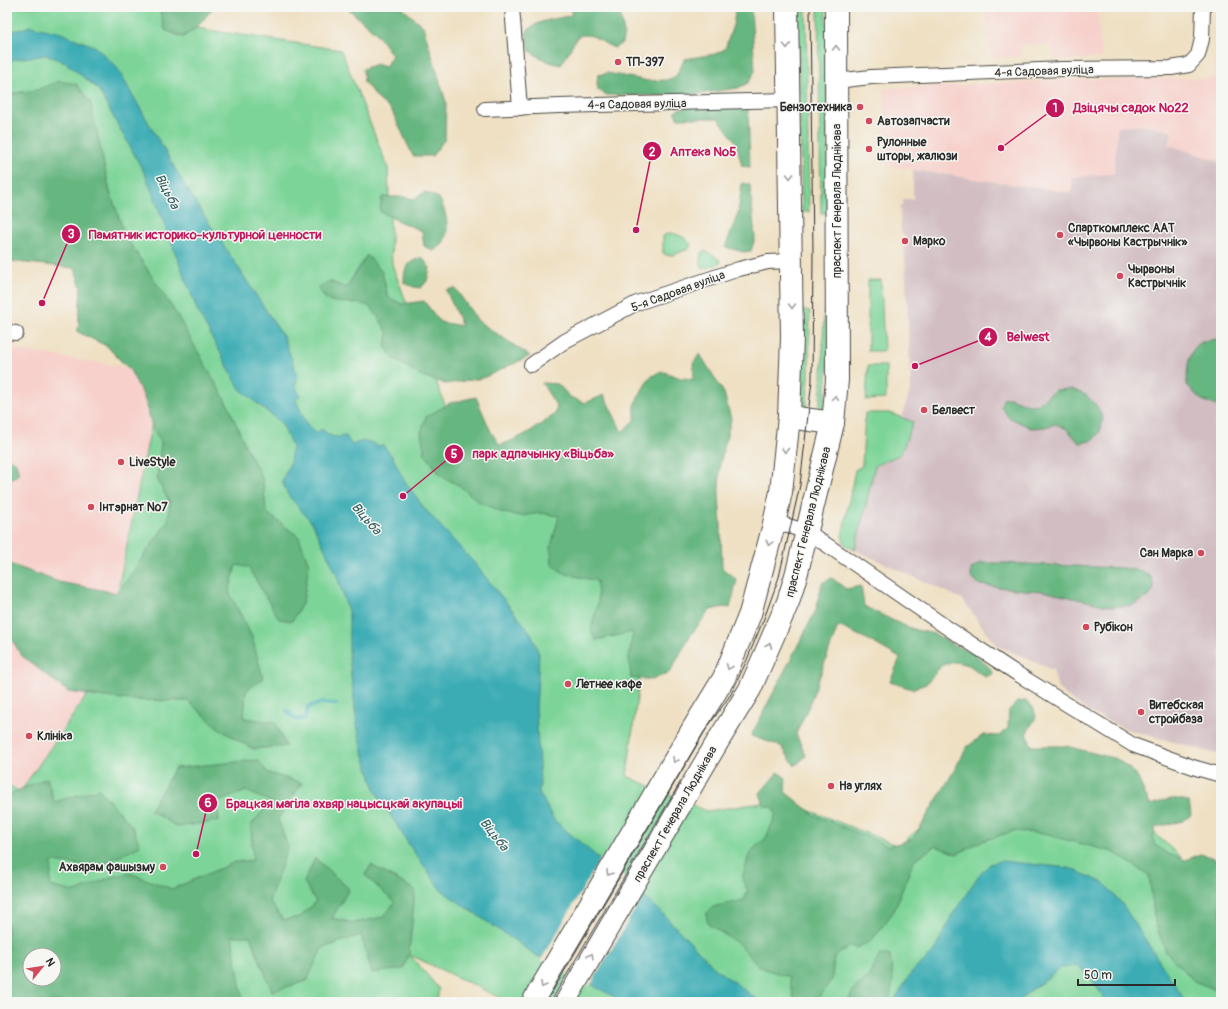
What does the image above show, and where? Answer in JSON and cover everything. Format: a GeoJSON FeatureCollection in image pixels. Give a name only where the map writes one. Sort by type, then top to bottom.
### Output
{"type":"FeatureCollection","features":[{"type":"Feature","properties":{"kind":"main road"},"geometry":{"type":"LineString","coordinates":[[533,1002],[724,678],[747,621],[775,522],[789,417],[792,338],[789,100],[786,7]]}},
{"type":"Feature","properties":{"kind":"main road","name":"праспект Генерала Люднікава"},"geometry":{"type":"LineString","coordinates":[[564,1002],[750,689],[785,610],[795,580],[808,532],[833,423],[837,380],[836,7]]}},
{"type":"Feature","properties":{"kind":"main road"},"geometry":{"type":"LineString","coordinates":[[789,417],[833,423]]}},
{"type":"Feature","properties":{"kind":"street"},"geometry":{"type":"LineString","coordinates":[[512,7],[520,108]]}},
{"type":"Feature","properties":{"kind":"street","name":"4-я Садовая вуліца"},"geometry":{"type":"LineString","coordinates":[[836,81],[871,77],[1062,69],[1171,68],[1189,65],[1198,55],[1202,39],[1203,7]]}},
{"type":"Feature","properties":{"kind":"street","name":"4-я Садовая вуліца"},"geometry":{"type":"LineString","coordinates":[[485,109],[789,100]]}},
{"type":"Feature","properties":{"kind":"street","name":"5-я Садовая вуліца"},"geometry":{"type":"LineString","coordinates":[[531,365],[564,341],[637,303],[739,269],[768,262],[791,261]]}},
{"type":"Feature","properties":{"kind":"street"},"geometry":{"type":"LineString","coordinates":[[775,522],[808,532],[949,629],[1022,677],[1132,745],[1196,768],[1221,775]]}},
{"type":"Feature","properties":{"kind":"shaded area"},"geometry":{"type":"Polygon","coordinates":[[[986,7],[1097,7],[1102,58],[1054,60],[1052,44],[1022,45],[1021,56],[991,58],[986,7]]]}},
{"type":"Feature","properties":{"kind":"shaded area"},"geometry":{"type":"Polygon","coordinates":[[[1220,7],[1221,162],[1168,145],[1114,175],[1072,177],[1072,193],[913,170],[886,164],[884,89],[1056,80],[1214,78],[1220,7]]]}},
{"type":"Feature","properties":{"kind":"shaded area"},"geometry":{"type":"Polygon","coordinates":[[[1148,125],[1172,132],[1168,145],[1221,162],[1221,755],[1126,729],[1087,711],[1058,689],[1053,670],[996,645],[962,599],[855,550],[875,465],[901,454],[912,422],[901,418],[911,388],[904,234],[901,233],[900,206],[903,205],[903,199],[913,199],[913,170],[1072,193],[1072,177],[1114,174],[1118,127],[1148,125]]]}},
{"type":"Feature","properties":{"kind":"shaded area"},"geometry":{"type":"Polygon","coordinates":[[[7,348],[162,373],[96,697],[20,792],[7,784],[7,348]]]}},
{"type":"Feature","properties":{"kind":"green space"},"geometry":{"type":"Polygon","coordinates":[[[7,7],[159,7],[165,30],[183,37],[196,28],[341,50],[388,168],[392,264],[459,442],[604,537],[646,627],[627,776],[706,811],[783,800],[899,846],[963,790],[1102,785],[1221,894],[1221,1002],[509,1002],[410,955],[439,989],[437,1002],[7,1002],[7,784],[20,792],[87,695],[96,697],[162,373],[127,367],[107,346],[78,332],[81,288],[75,268],[7,260],[7,7]]]}},
{"type":"Feature","properties":{"kind":"green space"},"geometry":{"type":"Polygon","coordinates":[[[159,7],[214,7],[196,28],[183,37],[165,30],[159,7]]]}},
{"type":"Feature","properties":{"kind":"green space"},"geometry":{"type":"Polygon","coordinates":[[[346,7],[401,7],[423,26],[446,102],[445,139],[432,156],[413,156],[392,111],[378,99],[364,82],[363,69],[376,64],[385,67],[392,55],[376,33],[346,7]]]}},
{"type":"Feature","properties":{"kind":"green space"},"geometry":{"type":"Polygon","coordinates":[[[572,7],[619,7],[624,33],[622,43],[615,48],[590,35],[578,36],[561,65],[545,60],[530,51],[526,33],[530,28],[540,22],[571,15],[572,7]]]}},
{"type":"Feature","properties":{"kind":"green space"},"geometry":{"type":"Polygon","coordinates":[[[735,7],[750,7],[751,10],[755,71],[748,83],[738,88],[687,96],[607,95],[598,90],[598,75],[607,73],[649,81],[667,80],[676,76],[685,59],[715,54],[725,49],[734,22],[735,7]]]}},
{"type":"Feature","properties":{"kind":"green space"},"geometry":{"type":"Polygon","coordinates":[[[798,7],[806,7],[809,212],[802,212],[798,7]]]}},
{"type":"Feature","properties":{"kind":"green space"},"geometry":{"type":"Polygon","coordinates":[[[818,7],[826,7],[828,213],[821,213],[818,7]]]}},
{"type":"Feature","properties":{"kind":"green space"},"geometry":{"type":"Polygon","coordinates":[[[59,81],[76,84],[90,101],[110,192],[126,237],[177,315],[228,405],[246,447],[263,480],[266,512],[299,537],[309,565],[303,602],[292,621],[279,619],[248,567],[236,565],[229,592],[252,637],[263,678],[246,691],[244,718],[275,722],[286,746],[253,749],[221,730],[188,701],[130,700],[68,692],[21,655],[14,643],[7,638],[7,563],[59,582],[118,593],[168,521],[170,503],[157,479],[161,442],[152,427],[144,397],[130,370],[107,346],[78,332],[81,288],[75,268],[7,261],[7,94],[37,90],[59,81]]]}},
{"type":"Feature","properties":{"kind":"green space"},"geometry":{"type":"Polygon","coordinates":[[[739,103],[748,109],[750,167],[742,166],[736,142],[718,118],[677,118],[675,111],[682,108],[739,103]]]}},
{"type":"Feature","properties":{"kind":"green space"},"geometry":{"type":"Polygon","coordinates":[[[742,183],[750,185],[755,238],[751,251],[743,252],[725,247],[738,214],[742,183]]]}},
{"type":"Feature","properties":{"kind":"green space"},"geometry":{"type":"Polygon","coordinates":[[[425,192],[439,198],[447,220],[447,232],[443,243],[433,251],[424,246],[422,231],[396,220],[380,211],[382,197],[404,197],[414,199],[425,192]]]}},
{"type":"Feature","properties":{"kind":"green space"},"geometry":{"type":"Polygon","coordinates":[[[669,233],[678,235],[687,240],[691,245],[689,249],[673,255],[666,255],[663,253],[663,236],[669,233]]]}},
{"type":"Feature","properties":{"kind":"green space"},"geometry":{"type":"Polygon","coordinates":[[[705,251],[719,259],[721,263],[703,269],[700,258],[702,252],[705,251]]]}},
{"type":"Feature","properties":{"kind":"green space"},"geometry":{"type":"Polygon","coordinates":[[[367,255],[382,272],[388,297],[402,304],[424,301],[440,322],[462,326],[446,290],[455,288],[478,321],[530,356],[483,378],[445,384],[418,374],[394,359],[385,346],[388,334],[379,318],[371,308],[358,303],[334,302],[325,298],[318,288],[330,281],[346,288],[367,255]]]}},
{"type":"Feature","properties":{"kind":"green space"},"geometry":{"type":"Polygon","coordinates":[[[422,257],[430,268],[427,281],[421,288],[404,283],[407,266],[413,261],[422,257]]]}},
{"type":"Feature","properties":{"kind":"green space"},"geometry":{"type":"Polygon","coordinates":[[[868,280],[881,280],[884,351],[868,351],[868,280]]]}},
{"type":"Feature","properties":{"kind":"green space"},"geometry":{"type":"Polygon","coordinates":[[[803,310],[810,311],[809,378],[806,411],[802,408],[800,402],[803,310]]]}},
{"type":"Feature","properties":{"kind":"green space"},"geometry":{"type":"Polygon","coordinates":[[[824,311],[830,312],[830,345],[824,409],[819,412],[822,378],[824,311]]]}},
{"type":"Feature","properties":{"kind":"green space"},"geometry":{"type":"Polygon","coordinates":[[[1217,339],[1221,342],[1221,408],[1200,399],[1187,385],[1189,360],[1194,349],[1198,344],[1204,341],[1217,339]]]}},
{"type":"Feature","properties":{"kind":"green space"},"geometry":{"type":"Polygon","coordinates":[[[700,354],[724,393],[731,419],[720,464],[719,495],[722,568],[737,580],[730,608],[724,607],[710,610],[690,636],[670,672],[652,680],[631,678],[629,658],[633,632],[596,640],[591,630],[598,602],[597,581],[566,574],[552,565],[551,546],[559,516],[540,513],[522,516],[503,513],[478,501],[460,486],[441,476],[425,454],[421,433],[426,417],[450,403],[476,397],[491,432],[500,445],[515,439],[529,432],[555,414],[557,407],[542,383],[558,384],[570,397],[585,403],[604,395],[622,432],[635,419],[635,403],[649,378],[661,371],[681,378],[694,379],[693,363],[700,354]]]}},
{"type":"Feature","properties":{"kind":"green space"},"geometry":{"type":"Polygon","coordinates":[[[868,366],[886,366],[886,399],[866,400],[868,366]]]}},
{"type":"Feature","properties":{"kind":"green space"},"geometry":{"type":"Polygon","coordinates":[[[1072,389],[1086,395],[1097,406],[1103,419],[1100,432],[1092,441],[1079,443],[1067,429],[1056,424],[1045,427],[1031,428],[1008,417],[1001,406],[1003,399],[1010,398],[1029,405],[1038,404],[1055,390],[1072,389]]]}},
{"type":"Feature","properties":{"kind":"green space"},"geometry":{"type":"Polygon","coordinates":[[[865,413],[890,413],[913,422],[901,454],[875,466],[855,550],[845,545],[842,537],[855,470],[862,466],[865,413]]]}},
{"type":"Feature","properties":{"kind":"green space"},"geometry":{"type":"Polygon","coordinates":[[[7,458],[16,463],[19,474],[7,481],[7,458]]]}},
{"type":"Feature","properties":{"kind":"green space"},"geometry":{"type":"Polygon","coordinates":[[[981,563],[1122,568],[1142,571],[1152,578],[1154,590],[1148,597],[1133,605],[1112,607],[1043,591],[980,585],[971,578],[971,569],[981,563]]]}},
{"type":"Feature","properties":{"kind":"green space"},"geometry":{"type":"Polygon","coordinates":[[[832,578],[846,589],[861,586],[864,606],[900,624],[916,630],[935,634],[953,645],[975,654],[989,667],[993,674],[985,677],[969,665],[956,662],[942,665],[926,684],[912,689],[890,682],[900,658],[867,639],[838,626],[809,706],[796,734],[806,756],[795,766],[781,746],[751,736],[816,610],[822,583],[832,578]]]}},
{"type":"Feature","properties":{"kind":"green space"},"geometry":{"type":"Polygon","coordinates":[[[1026,701],[1033,707],[1036,717],[1026,734],[1032,746],[1066,746],[1117,759],[1136,774],[1150,805],[1165,800],[1174,799],[1189,802],[1191,815],[1183,821],[1156,827],[1153,838],[1154,844],[1168,854],[1186,860],[1200,854],[1214,858],[1221,866],[1221,992],[1194,981],[1166,952],[1155,922],[1149,875],[1113,852],[1044,834],[1014,831],[982,841],[957,854],[935,846],[914,860],[894,911],[871,941],[856,948],[850,946],[834,957],[832,979],[819,997],[813,1002],[799,1002],[794,999],[789,977],[759,967],[739,944],[708,924],[706,914],[713,907],[744,900],[748,891],[742,879],[750,852],[766,838],[776,814],[772,807],[764,806],[760,793],[778,772],[786,778],[785,792],[814,815],[889,846],[913,839],[967,747],[983,735],[1000,736],[1008,728],[1009,710],[1017,702],[1026,701]]]}},
{"type":"Feature","properties":{"kind":"green space"},"geometry":{"type":"Polygon","coordinates":[[[258,760],[268,773],[302,783],[278,819],[288,847],[269,901],[283,920],[300,917],[316,902],[304,882],[315,858],[349,889],[332,918],[353,923],[383,917],[395,903],[365,875],[371,865],[415,890],[409,954],[403,969],[372,973],[361,935],[322,948],[307,981],[272,991],[250,936],[232,936],[243,1002],[7,1002],[7,795],[47,778],[54,802],[99,789],[133,828],[140,846],[98,867],[52,862],[50,886],[75,892],[111,877],[129,873],[172,889],[235,862],[253,860],[251,825],[271,802],[246,791],[218,802],[219,821],[177,827],[150,810],[175,768],[258,760]]]}},
{"type":"Feature","properties":{"kind":"green space"},"geometry":{"type":"Polygon","coordinates":[[[881,953],[890,956],[893,982],[890,997],[884,1002],[848,1002],[853,990],[869,976],[881,953]]]}},
{"type":"Feature","properties":{"kind":"water","name":"Віцьба"},"geometry":{"type":"Polygon","coordinates":[[[31,26],[61,33],[96,47],[117,68],[185,186],[284,338],[298,377],[295,385],[300,396],[296,400],[306,423],[316,433],[322,429],[333,436],[346,436],[352,445],[365,441],[378,446],[383,445],[392,456],[404,480],[425,509],[476,565],[531,633],[539,654],[536,709],[540,784],[539,792],[554,820],[658,909],[717,970],[761,1002],[624,1002],[534,954],[441,890],[409,845],[376,792],[364,756],[357,725],[349,658],[349,614],[336,573],[313,524],[288,495],[282,481],[290,463],[292,446],[282,424],[240,389],[198,312],[145,174],[98,89],[66,63],[47,55],[15,59],[7,62],[7,33],[31,26]]]}},
{"type":"Feature","properties":{"kind":"water"},"geometry":{"type":"Polygon","coordinates":[[[1001,861],[1069,868],[1104,883],[1122,904],[1186,1002],[1107,1002],[1089,976],[1077,965],[1061,968],[1026,994],[1019,1002],[893,1002],[912,972],[933,953],[953,914],[979,875],[990,864],[1001,861]]]}},
{"type":"Feature","properties":{"kind":"pier"},"geometry":{"type":"Polygon","coordinates":[[[601,858],[644,894],[590,986],[541,960],[601,858]]]}},
{"type":"Feature","properties":{"kind":"waterway"},"geometry":{"type":"LineString","coordinates":[[287,711],[295,719],[305,719],[308,707],[321,703],[336,704]]}},
{"type":"Feature","properties":{"kind":"tram line"},"geometry":{"type":"LineString","coordinates":[[545,1002],[704,732],[731,694],[765,616],[779,577],[800,485],[812,380],[813,252],[810,7]]}},
{"type":"Feature","properties":{"kind":"tram line"},"geometry":{"type":"LineString","coordinates":[[553,1002],[680,785]]}},
{"type":"Feature","properties":{"kind":"place","name":"ТП-397"},"geometry":{"type":"Point","coordinates":[618,62]}},
{"type":"Feature","properties":{"kind":"place","name":"Бензотехника"},"geometry":{"type":"Point","coordinates":[860,107]}},
{"type":"Feature","properties":{"kind":"place","name":"Автозапчасти"},"geometry":{"type":"Point","coordinates":[869,121]}},
{"type":"Feature","properties":{"kind":"place","name":"Дзіцячы садок №22"},"geometry":{"type":"Point","coordinates":[1001,148]}},
{"type":"Feature","properties":{"kind":"place","name":"Рулонные шторы, жалюзи"},"geometry":{"type":"Point","coordinates":[869,149]}},
{"type":"Feature","properties":{"kind":"place","name":"Аптека №5"},"geometry":{"type":"Point","coordinates":[636,230]}},
{"type":"Feature","properties":{"kind":"place","name":"Спарткомплекс ААТ «Чырвоны Кастрычнік»"},"geometry":{"type":"Point","coordinates":[1060,235]}},
{"type":"Feature","properties":{"kind":"place","name":"Марко"},"geometry":{"type":"Point","coordinates":[905,241]}},
{"type":"Feature","properties":{"kind":"place","name":"Чырвоны Кастрычнік"},"geometry":{"type":"Point","coordinates":[1120,276]}},
{"type":"Feature","properties":{"kind":"place","name":"Памятник историко-культурной ценности"},"geometry":{"type":"Point","coordinates":[42,303]}},
{"type":"Feature","properties":{"kind":"place","name":"Belwest"},"geometry":{"type":"Point","coordinates":[915,366]}},
{"type":"Feature","properties":{"kind":"place","name":"Белвест"},"geometry":{"type":"Point","coordinates":[924,410]}},
{"type":"Feature","properties":{"kind":"place","name":"LiveStyle"},"geometry":{"type":"Point","coordinates":[121,462]}},
{"type":"Feature","properties":{"kind":"place","name":"парк адпачынку «Віцьба»"},"geometry":{"type":"Point","coordinates":[403,496]}},
{"type":"Feature","properties":{"kind":"place","name":"Інтэрнат №7"},"geometry":{"type":"Point","coordinates":[91,507]}},
{"type":"Feature","properties":{"kind":"place","name":"Сан Марка"},"geometry":{"type":"Point","coordinates":[1201,553]}},
{"type":"Feature","properties":{"kind":"place","name":"Рубікон"},"geometry":{"type":"Point","coordinates":[1086,627]}},
{"type":"Feature","properties":{"kind":"place","name":"Летнее кафе"},"geometry":{"type":"Point","coordinates":[568,684]}},
{"type":"Feature","properties":{"kind":"place","name":"Витебская стройбаза"},"geometry":{"type":"Point","coordinates":[1141,712]}},
{"type":"Feature","properties":{"kind":"place","name":"Клініка"},"geometry":{"type":"Point","coordinates":[29,736]}},
{"type":"Feature","properties":{"kind":"place","name":"На углях"},"geometry":{"type":"Point","coordinates":[831,786]}},
{"type":"Feature","properties":{"kind":"place","name":"Брацкая магіла ахвяр нацысцкай акупацыі"},"geometry":{"type":"Point","coordinates":[196,854]}},
{"type":"Feature","properties":{"kind":"place","name":"Ахвярам фашызму"},"geometry":{"type":"Point","coordinates":[163,867]}}]}
